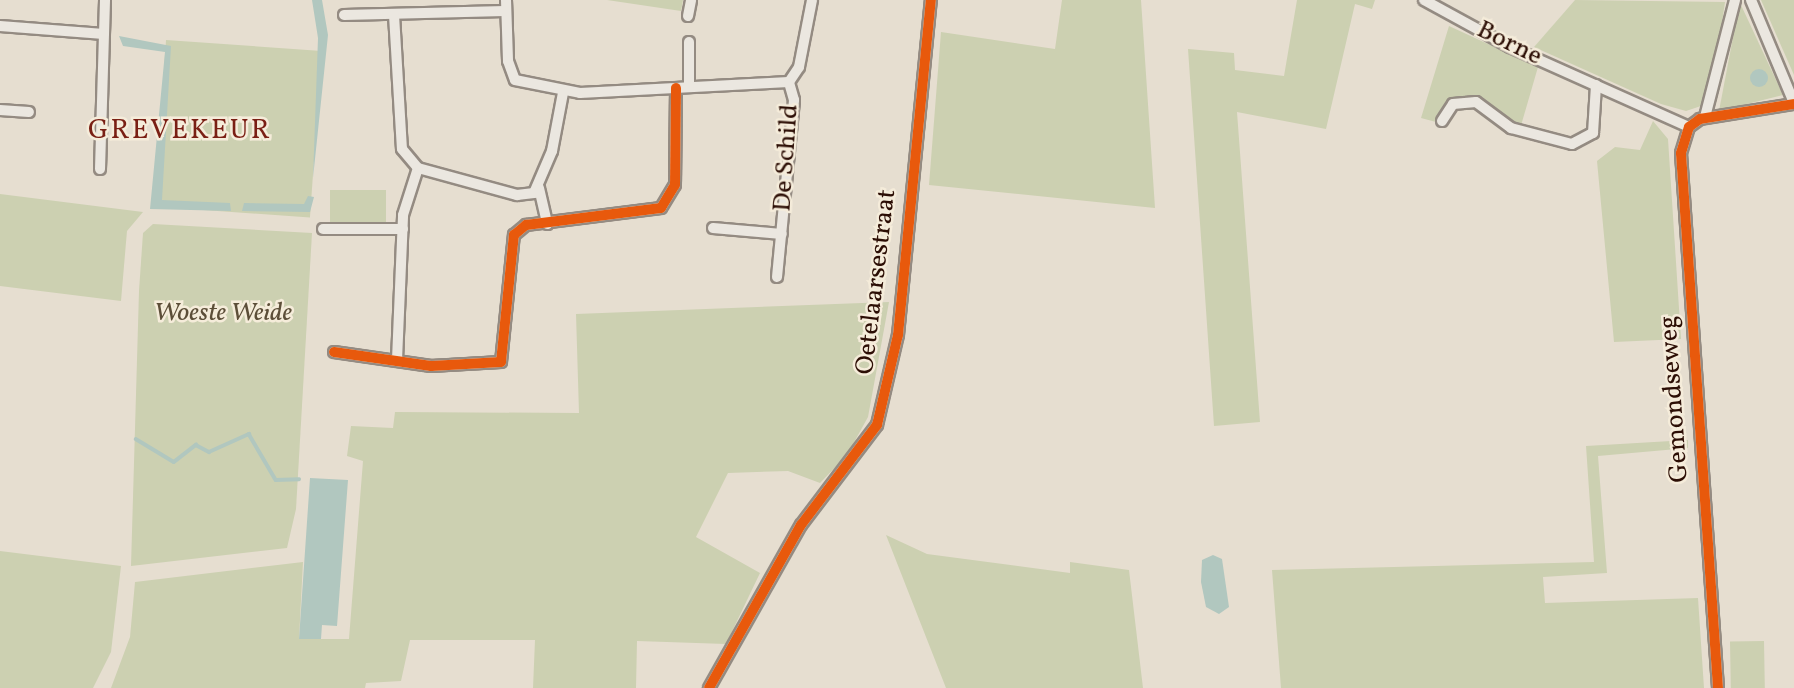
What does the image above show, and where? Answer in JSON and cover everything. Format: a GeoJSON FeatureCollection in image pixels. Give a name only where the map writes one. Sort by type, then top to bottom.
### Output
{"type":"FeatureCollection","features":[{"type":"Feature","properties":{"kind":"street"},"geometry":{"type":"LineString","coordinates":[[100,169],[105,0]]}},
{"type":"Feature","properties":{"kind":"street"},"geometry":{"type":"LineString","coordinates":[[688,16],[691,0]]}},
{"type":"Feature","properties":{"kind":"street"},"geometry":{"type":"LineString","coordinates":[[344,15],[394,15],[505,5],[515,80],[563,93],[789,82],[799,67],[812,0]]}},
{"type":"Feature","properties":{"kind":"street","name":"Oetelaarsestraat"},"geometry":{"type":"LineString","coordinates":[[709,688],[801,525],[877,425],[898,335],[931,0]]}},
{"type":"Feature","properties":{"kind":"street","name":"Borne"},"geometry":{"type":"LineString","coordinates":[[1426,0],[1596,85],[1689,127]]}},
{"type":"Feature","properties":{"kind":"street"},"geometry":{"type":"LineString","coordinates":[[1705,117],[1735,0]]}},
{"type":"Feature","properties":{"kind":"street"},"geometry":{"type":"LineString","coordinates":[[1689,127],[1705,117],[1794,104],[1751,0]]}},
{"type":"Feature","properties":{"kind":"street"},"geometry":{"type":"LineString","coordinates":[[394,15],[402,149],[418,168],[517,195],[540,188]]}},
{"type":"Feature","properties":{"kind":"street"},"geometry":{"type":"LineString","coordinates":[[0,26],[104,34]]}},
{"type":"Feature","properties":{"kind":"street"},"geometry":{"type":"LineString","coordinates":[[689,42],[689,86]]}},
{"type":"Feature","properties":{"kind":"street","name":"De Schild"},"geometry":{"type":"LineString","coordinates":[[777,277],[794,100],[789,82]]}},
{"type":"Feature","properties":{"kind":"street"},"geometry":{"type":"LineString","coordinates":[[1442,121],[1453,104],[1476,102],[1511,128],[1572,144],[1593,133],[1596,85]]}},
{"type":"Feature","properties":{"kind":"street"},"geometry":{"type":"LineString","coordinates":[[334,352],[431,366],[501,362],[514,235],[526,225],[648,214],[671,200],[676,88]]}},
{"type":"Feature","properties":{"kind":"street"},"geometry":{"type":"LineString","coordinates":[[547,225],[540,188],[563,93]]}},
{"type":"Feature","properties":{"kind":"street"},"geometry":{"type":"LineString","coordinates":[[0,110],[29,112]]}},
{"type":"Feature","properties":{"kind":"street","name":"Gemondseweg"},"geometry":{"type":"LineString","coordinates":[[1689,127],[1681,163],[1718,688]]}},
{"type":"Feature","properties":{"kind":"street"},"geometry":{"type":"LineString","coordinates":[[397,359],[403,229],[418,168]]}},
{"type":"Feature","properties":{"kind":"street","name":"De Schild"},"geometry":{"type":"LineString","coordinates":[[713,228],[782,234]]}},
{"type":"Feature","properties":{"kind":"street"},"geometry":{"type":"LineString","coordinates":[[323,229],[403,229]]}},
{"type":"Feature","properties":{"kind":"green space"},"geometry":{"type":"Polygon","coordinates":[[[607,0],[683,0],[681,11],[607,0]]]}},
{"type":"Feature","properties":{"kind":"green space"},"geometry":{"type":"Polygon","coordinates":[[[1062,0],[1141,0],[1155,208],[929,185],[941,32],[1055,49],[1062,0]]]}},
{"type":"Feature","properties":{"kind":"green space"},"geometry":{"type":"Polygon","coordinates":[[[1297,0],[1375,0],[1372,9],[1355,4],[1326,129],[1237,112],[1260,422],[1214,426],[1188,49],[1234,53],[1235,70],[1284,76],[1297,0]]]}},
{"type":"Feature","properties":{"kind":"green space"},"geometry":{"type":"Polygon","coordinates":[[[1575,0],[1725,2],[1716,63],[1701,106],[1686,111],[1661,104],[1534,47],[1575,0]]]}},
{"type":"Feature","properties":{"kind":"green space"},"geometry":{"type":"Polygon","coordinates":[[[1761,0],[1794,0],[1794,75],[1761,0]]]}},
{"type":"Feature","properties":{"kind":"green space"},"geometry":{"type":"Polygon","coordinates":[[[1741,5],[1783,95],[1719,111],[1735,27],[1741,5]]]}},
{"type":"Feature","properties":{"kind":"green space"},"geometry":{"type":"Polygon","coordinates":[[[1449,26],[1538,67],[1520,129],[1476,96],[1448,101],[1436,122],[1421,118],[1449,26]]]}},
{"type":"Feature","properties":{"kind":"green space"},"geometry":{"type":"Polygon","coordinates":[[[166,40],[322,51],[310,217],[154,207],[166,40]]]}},
{"type":"Feature","properties":{"kind":"green space"},"geometry":{"type":"Polygon","coordinates":[[[1653,121],[1668,139],[1681,339],[1614,342],[1597,161],[1615,147],[1640,150],[1653,121]]]}},
{"type":"Feature","properties":{"kind":"green space"},"geometry":{"type":"Polygon","coordinates":[[[330,190],[386,190],[386,223],[330,223],[330,190]]]}},
{"type":"Feature","properties":{"kind":"green space"},"geometry":{"type":"Polygon","coordinates":[[[0,194],[143,212],[127,231],[121,301],[0,286],[0,194]]]}},
{"type":"Feature","properties":{"kind":"green space","name":"Woeste Weide"},"geometry":{"type":"Polygon","coordinates":[[[153,224],[312,233],[296,509],[287,548],[131,566],[139,291],[143,233],[153,224]]]}},
{"type":"Feature","properties":{"kind":"green space"},"geometry":{"type":"Polygon","coordinates":[[[889,302],[868,417],[847,455],[820,483],[788,471],[728,473],[696,537],[760,573],[726,644],[637,641],[636,688],[533,688],[535,640],[410,640],[401,681],[366,683],[365,688],[111,688],[130,637],[135,582],[303,562],[299,639],[349,639],[363,461],[347,456],[351,426],[393,428],[395,412],[579,413],[576,314],[889,302]]]}},
{"type":"Feature","properties":{"kind":"green space"},"geometry":{"type":"Polygon","coordinates":[[[1688,440],[1688,448],[1598,456],[1607,573],[1543,577],[1545,603],[1698,598],[1704,688],[1281,688],[1272,570],[1594,562],[1586,446],[1688,440]]]}},
{"type":"Feature","properties":{"kind":"green space"},"geometry":{"type":"Polygon","coordinates":[[[886,535],[927,554],[1070,573],[1070,562],[1129,570],[1143,688],[946,688],[886,535]]]}},
{"type":"Feature","properties":{"kind":"green space"},"geometry":{"type":"Polygon","coordinates":[[[0,551],[121,566],[111,652],[93,688],[0,688],[0,551]]]}},
{"type":"Feature","properties":{"kind":"green space"},"geometry":{"type":"Polygon","coordinates":[[[1764,641],[1765,688],[1731,688],[1730,642],[1764,641]]]}},
{"type":"Feature","properties":{"kind":"water"},"geometry":{"type":"Polygon","coordinates":[[[312,0],[322,0],[328,35],[313,178],[318,38],[312,0]]]}},
{"type":"Feature","properties":{"kind":"water"},"geometry":{"type":"Polygon","coordinates":[[[119,36],[171,46],[162,200],[230,203],[231,211],[150,209],[165,52],[123,46],[119,36]]]}},
{"type":"Feature","properties":{"kind":"water"},"geometry":{"type":"Polygon","coordinates":[[[1759,69],[1765,72],[1768,78],[1765,84],[1759,87],[1753,84],[1750,78],[1753,72],[1759,69]]]}},
{"type":"Feature","properties":{"kind":"water"},"geometry":{"type":"Polygon","coordinates":[[[308,196],[314,197],[310,212],[242,211],[244,203],[304,204],[308,196]]]}},
{"type":"Feature","properties":{"kind":"water"},"geometry":{"type":"Polygon","coordinates":[[[310,478],[348,480],[337,626],[322,625],[321,639],[299,639],[310,478]]]}},
{"type":"Feature","properties":{"kind":"water"},"geometry":{"type":"Polygon","coordinates":[[[1213,555],[1222,559],[1229,607],[1219,614],[1206,607],[1201,582],[1202,560],[1213,555]]]}},
{"type":"Feature","properties":{"kind":"waterway"},"geometry":{"type":"LineString","coordinates":[[136,439],[174,462],[196,445],[209,452],[249,434],[276,480],[299,479]]}},
{"type":"Feature","properties":{"kind":"cycle path"},"geometry":{"type":"LineString","coordinates":[[709,688],[801,525],[877,425],[898,335],[931,0]]}},
{"type":"Feature","properties":{"kind":"cycle path"},"geometry":{"type":"LineString","coordinates":[[334,352],[431,366],[501,362],[514,235],[526,225],[661,208],[675,185],[676,88]]}},
{"type":"Feature","properties":{"kind":"cycle path"},"geometry":{"type":"LineString","coordinates":[[1718,688],[1681,153],[1689,127],[1700,119],[1794,104]]}},
{"type":"Feature","properties":{"kind":"district","name":"GREVEKEUR"},"geometry":{"type":"Point","coordinates":[180,131]}}]}
